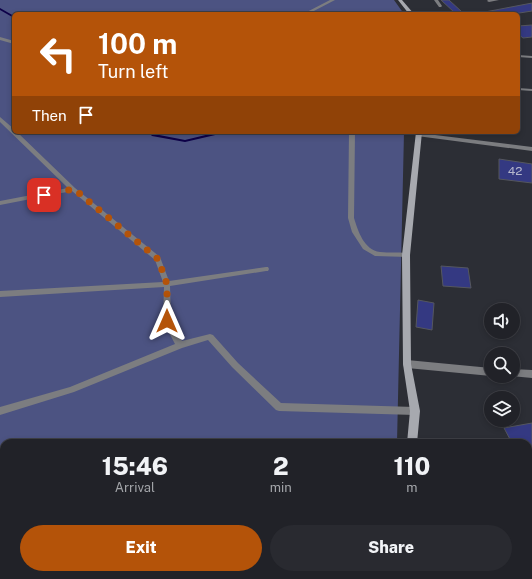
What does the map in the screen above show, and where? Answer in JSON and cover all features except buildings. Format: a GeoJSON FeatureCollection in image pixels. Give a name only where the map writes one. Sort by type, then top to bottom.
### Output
{"type":"FeatureCollection","features":[{"type":"Feature","properties":{"kind":"main road"},"geometry":{"type":"LineString","coordinates":[[400,0],[410,12]]}},
{"type":"Feature","properties":{"kind":"main road"},"geometry":{"type":"LineString","coordinates":[[412,439],[415,411],[407,364],[406,255],[419,134]]}},
{"type":"Feature","properties":{"kind":"street"},"geometry":{"type":"LineString","coordinates":[[407,364],[484,371]]}},
{"type":"Feature","properties":{"kind":"street"},"geometry":{"type":"LineString","coordinates":[[520,373],[532,374]]}},
{"type":"Feature","properties":{"kind":"lane"},"geometry":{"type":"LineString","coordinates":[[309,12],[333,0]]}},
{"type":"Feature","properties":{"kind":"lane"},"geometry":{"type":"LineString","coordinates":[[436,0],[440,6]]}},
{"type":"Feature","properties":{"kind":"lane"},"geometry":{"type":"LineString","coordinates":[[489,1],[497,0]]}},
{"type":"Feature","properties":{"kind":"lane"},"geometry":{"type":"LineString","coordinates":[[0,38],[12,42]]}},
{"type":"Feature","properties":{"kind":"lane"},"geometry":{"type":"LineString","coordinates":[[520,56],[532,57]]}},
{"type":"Feature","properties":{"kind":"lane"},"geometry":{"type":"LineString","coordinates":[[520,89],[532,90]]}},
{"type":"Feature","properties":{"kind":"lane"},"geometry":{"type":"LineString","coordinates":[[0,119],[12,130]]}},
{"type":"Feature","properties":{"kind":"lane"},"geometry":{"type":"LineString","coordinates":[[16,134],[74,189],[158,259],[167,284],[167,321],[180,345]]}},
{"type":"Feature","properties":{"kind":"lane"},"geometry":{"type":"LineString","coordinates":[[352,134],[351,218],[355,232],[365,247],[377,254],[406,255]]}},
{"type":"Feature","properties":{"kind":"lane"},"geometry":{"type":"LineString","coordinates":[[426,134],[532,149]]}},
{"type":"Feature","properties":{"kind":"lane"},"geometry":{"type":"LineString","coordinates":[[0,203],[74,189]]}},
{"type":"Feature","properties":{"kind":"lane"},"geometry":{"type":"LineString","coordinates":[[0,294],[167,284],[266,269]]}},
{"type":"Feature","properties":{"kind":"lane"},"geometry":{"type":"LineString","coordinates":[[0,411],[71,390],[180,345],[210,337],[235,365],[279,407],[415,411]]}},
{"type":"Feature","properties":{"kind":"shaded area"},"geometry":{"type":"Polygon","coordinates":[[[0,0],[394,0],[403,12],[12,12],[12,134],[404,134],[397,439],[0,439],[0,0]]]}},
{"type":"Feature","properties":{"kind":"waterway"},"geometry":{"type":"LineString","coordinates":[[0,9],[12,16]]}},
{"type":"Feature","properties":{"kind":"waterway"},"geometry":{"type":"LineString","coordinates":[[152,134],[185,141],[215,134]]}},
{"type":"Feature","properties":{"kind":"route"},"geometry":{"type":"LineString","coordinates":[[44,195],[74,189],[158,259],[167,284],[167,321]]}}]}
